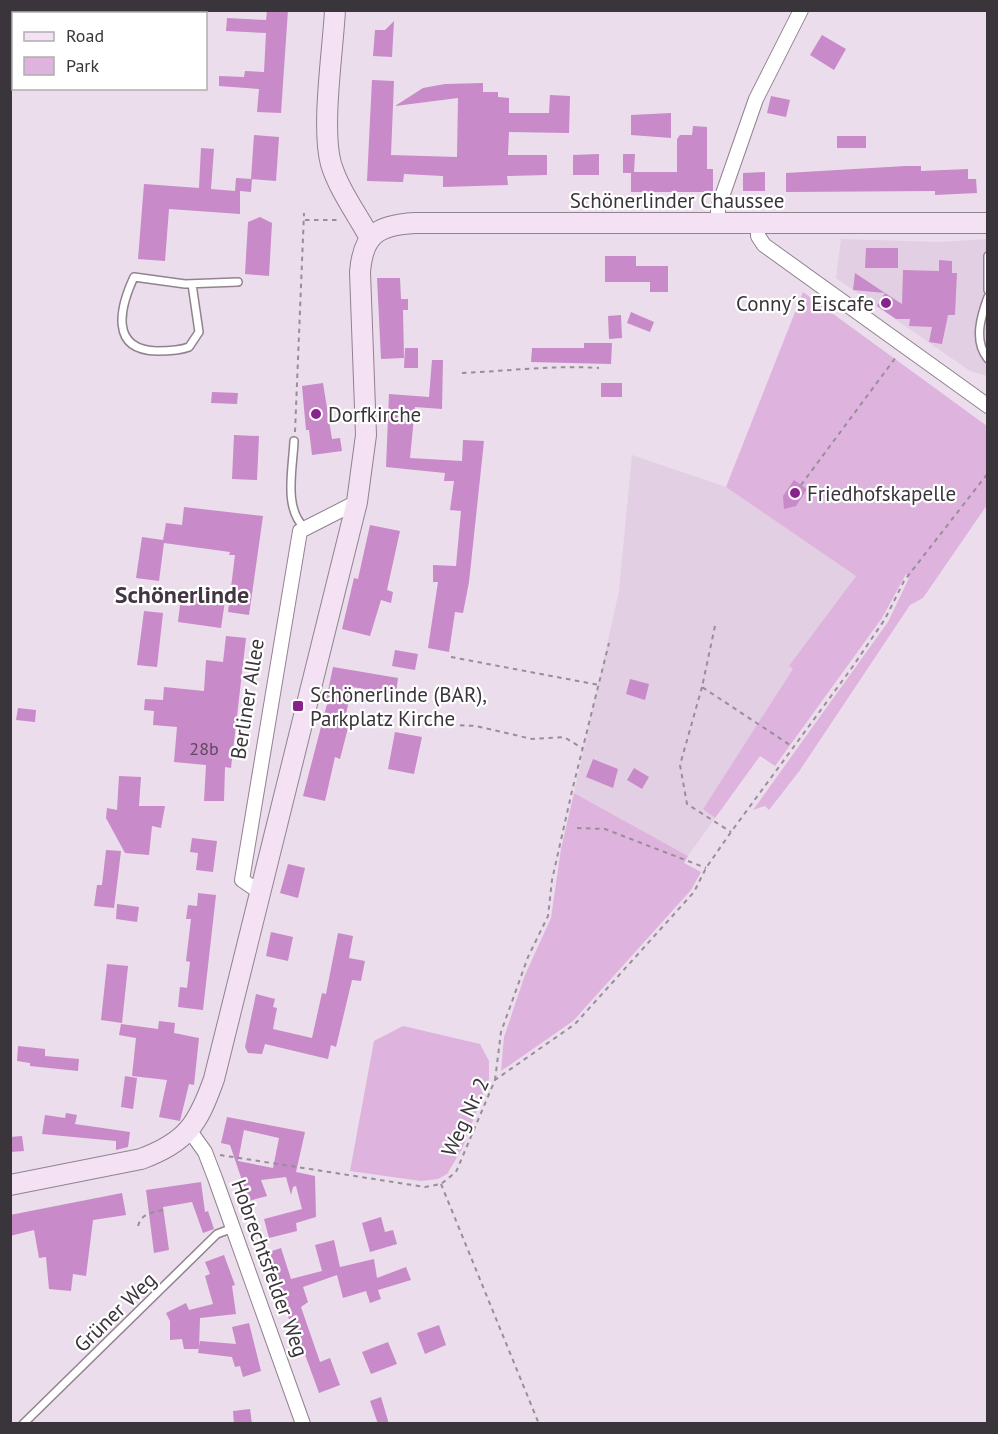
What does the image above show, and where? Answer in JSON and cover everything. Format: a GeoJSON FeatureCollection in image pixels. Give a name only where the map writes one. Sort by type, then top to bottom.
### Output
{"type":"FeatureCollection","features":[{"type":"Feature","properties":{"kind":"main road"},"geometry":{"type":"LineString","coordinates":[[10,1185],[141,1159],[172,1145],[190,1131],[203,1109],[214,1078],[357,502],[366,435],[360,272],[364,248],[370,237],[331,163],[328,121],[335,10]]}},
{"type":"Feature","properties":{"kind":"main road","name":"Schönerlinder Chaussee"},"geometry":{"type":"LineString","coordinates":[[370,237],[382,228],[405,223],[987,223]]}},
{"type":"Feature","properties":{"kind":"street"},"geometry":{"type":"LineString","coordinates":[[718,224],[718,208],[756,99],[801,10]]}},
{"type":"Feature","properties":{"kind":"street"},"geometry":{"type":"LineString","coordinates":[[758,224],[758,236],[764,245],[987,406]]}},
{"type":"Feature","properties":{"kind":"street"},"geometry":{"type":"LineString","coordinates":[[305,528],[357,502]]}},
{"type":"Feature","properties":{"kind":"street","name":"Berliner Allee"},"geometry":{"type":"LineString","coordinates":[[261,893],[242,880],[300,531],[305,528]]}},
{"type":"Feature","properties":{"kind":"street","name":"Hobrechtsfelder Weg"},"geometry":{"type":"LineString","coordinates":[[190,1131],[205,1152],[303,1424]]}},
{"type":"Feature","properties":{"kind":"lane"},"geometry":{"type":"LineString","coordinates":[[987,256],[987,290]]}},
{"type":"Feature","properties":{"kind":"lane"},"geometry":{"type":"LineString","coordinates":[[192,284],[199,332],[189,347],[150,351],[131,343],[123,334],[121,318],[123,302],[134,277],[192,284],[238,282]]}},
{"type":"Feature","properties":{"kind":"lane"},"geometry":{"type":"LineString","coordinates":[[987,297],[985,311],[980,320],[981,350],[987,359]]}},
{"type":"Feature","properties":{"kind":"lane"},"geometry":{"type":"LineString","coordinates":[[294,441],[293,507],[296,520],[305,528]]}},
{"type":"Feature","properties":{"kind":"lane","name":"Grüner Weg"},"geometry":{"type":"LineString","coordinates":[[23,1424],[218,1234],[233,1228]]}},
{"type":"Feature","properties":{"kind":"path"},"geometry":{"type":"LineString","coordinates":[[294,441],[304,213]]}},
{"type":"Feature","properties":{"kind":"path"},"geometry":{"type":"LineString","coordinates":[[304,220],[341,220]]}},
{"type":"Feature","properties":{"kind":"path"},"geometry":{"type":"LineString","coordinates":[[801,485],[904,347]]}},
{"type":"Feature","properties":{"kind":"path"},"geometry":{"type":"LineString","coordinates":[[462,373],[531,371],[558,366],[599,368]]}},
{"type":"Feature","properties":{"kind":"path","name":"Weg Nr. 2"},"geometry":{"type":"LineString","coordinates":[[205,1152],[425,1187],[441,1184],[456,1172],[495,1080],[575,1024],[694,892],[706,868],[731,832],[879,628],[904,581],[987,473]]}},
{"type":"Feature","properties":{"kind":"path"},"geometry":{"type":"LineString","coordinates":[[715,626],[702,687],[680,765],[680,775],[687,804],[731,832]]}},
{"type":"Feature","properties":{"kind":"path"},"geometry":{"type":"LineString","coordinates":[[495,1080],[501,1032],[528,957],[548,916],[552,880],[609,643]]}},
{"type":"Feature","properties":{"kind":"path"},"geometry":{"type":"LineString","coordinates":[[451,657],[599,685]]}},
{"type":"Feature","properties":{"kind":"path"},"geometry":{"type":"LineString","coordinates":[[702,687],[794,747]]}},
{"type":"Feature","properties":{"kind":"path"},"geometry":{"type":"LineString","coordinates":[[415,723],[476,726],[532,739],[564,737],[582,748]]}},
{"type":"Feature","properties":{"kind":"path"},"geometry":{"type":"LineString","coordinates":[[577,828],[605,829],[706,868]]}},
{"type":"Feature","properties":{"kind":"path"},"geometry":{"type":"LineString","coordinates":[[441,1184],[540,1424]]}},
{"type":"Feature","properties":{"kind":"path"},"geometry":{"type":"LineString","coordinates":[[138,1226],[141,1218],[146,1214],[164,1210]]}},
{"type":"Feature","properties":{"kind":"shaded area"},"geometry":{"type":"Polygon","coordinates":[[[841,239],[938,242],[987,239],[987,376],[970,371],[836,278],[841,239]]]}},
{"type":"Feature","properties":{"kind":"shaded area"},"geometry":{"type":"Polygon","coordinates":[[[632,455],[726,487],[856,576],[789,667],[794,669],[703,809],[715,818],[688,856],[574,793],[619,591],[632,455]]]}},
{"type":"Feature","properties":{"kind":"green space"},"geometry":{"type":"Polygon","coordinates":[[[803,292],[987,426],[987,505],[923,598],[910,605],[800,770],[769,810],[765,806],[753,810],[888,622],[909,578],[906,574],[882,618],[775,766],[760,756],[715,818],[703,809],[793,669],[789,666],[856,576],[726,487],[803,292]]]}},
{"type":"Feature","properties":{"kind":"green space"},"geometry":{"type":"Polygon","coordinates":[[[574,793],[688,856],[684,863],[701,872],[691,890],[573,1021],[501,1071],[504,1037],[525,975],[551,918],[561,849],[574,793]]]}},
{"type":"Feature","properties":{"kind":"green space"},"geometry":{"type":"Polygon","coordinates":[[[403,1026],[480,1044],[489,1061],[489,1079],[462,1149],[447,1174],[438,1179],[421,1181],[350,1171],[374,1041],[403,1026]]]}},
{"type":"Feature","properties":{"kind":"building"},"geometry":{"type":"Polygon","coordinates":[[[267,10],[288,10],[281,113],[257,112],[259,89],[219,86],[219,76],[244,77],[245,71],[264,72],[266,33],[226,31],[227,18],[266,20],[267,10]]]}},
{"type":"Feature","properties":{"kind":"building"},"geometry":{"type":"Polygon","coordinates":[[[394,21],[392,57],[373,56],[375,30],[385,30],[394,21]]]}},
{"type":"Feature","properties":{"kind":"building"},"geometry":{"type":"Polygon","coordinates":[[[822,35],[846,49],[834,70],[810,55],[822,35]]]}},
{"type":"Feature","properties":{"kind":"building"},"geometry":{"type":"Polygon","coordinates":[[[372,80],[394,81],[391,155],[457,157],[458,98],[395,106],[423,88],[445,84],[483,83],[483,92],[498,92],[498,97],[509,98],[509,113],[549,113],[550,95],[570,96],[569,133],[509,132],[508,155],[547,155],[547,175],[507,176],[508,185],[443,187],[443,176],[404,174],[403,182],[367,181],[372,80]]]}},
{"type":"Feature","properties":{"kind":"building"},"geometry":{"type":"Polygon","coordinates":[[[771,96],[790,100],[786,117],[767,113],[771,96]]]}},
{"type":"Feature","properties":{"kind":"building"},"geometry":{"type":"Polygon","coordinates":[[[671,113],[671,138],[631,135],[631,115],[671,113]]]}},
{"type":"Feature","properties":{"kind":"building"},"geometry":{"type":"Polygon","coordinates":[[[693,126],[707,127],[707,169],[713,169],[713,192],[631,192],[631,173],[623,173],[623,154],[635,154],[634,172],[677,172],[677,139],[680,135],[692,135],[693,126]]]}},
{"type":"Feature","properties":{"kind":"building"},"geometry":{"type":"Polygon","coordinates":[[[254,135],[279,137],[276,181],[251,179],[254,135]]]}},
{"type":"Feature","properties":{"kind":"building"},"geometry":{"type":"Polygon","coordinates":[[[837,136],[866,136],[866,148],[837,148],[837,136]]]}},
{"type":"Feature","properties":{"kind":"building"},"geometry":{"type":"Polygon","coordinates":[[[201,148],[214,149],[211,189],[235,191],[236,178],[252,179],[251,192],[240,191],[240,214],[169,209],[165,261],[138,259],[144,184],[199,188],[201,148]]]}},
{"type":"Feature","properties":{"kind":"building"},"geometry":{"type":"Polygon","coordinates":[[[599,154],[599,175],[573,175],[573,155],[599,154]]]}},
{"type":"Feature","properties":{"kind":"building"},"geometry":{"type":"Polygon","coordinates":[[[921,166],[921,171],[968,169],[968,179],[976,179],[977,193],[935,195],[935,191],[786,192],[786,173],[921,166]]]}},
{"type":"Feature","properties":{"kind":"building"},"geometry":{"type":"Polygon","coordinates":[[[765,172],[765,191],[743,191],[743,173],[765,172]]]}},
{"type":"Feature","properties":{"kind":"building"},"geometry":{"type":"Polygon","coordinates":[[[260,217],[272,223],[269,276],[245,274],[248,222],[260,217]]]}},
{"type":"Feature","properties":{"kind":"building"},"geometry":{"type":"Polygon","coordinates":[[[866,248],[898,248],[898,268],[865,268],[866,248]]]}},
{"type":"Feature","properties":{"kind":"building"},"geometry":{"type":"Polygon","coordinates":[[[605,256],[636,256],[636,266],[668,266],[668,292],[650,292],[650,282],[605,282],[605,256]]]}},
{"type":"Feature","properties":{"kind":"building"},"geometry":{"type":"Polygon","coordinates":[[[939,260],[952,261],[952,273],[957,273],[955,315],[948,315],[942,344],[929,342],[932,327],[909,326],[910,319],[896,319],[877,306],[885,293],[902,304],[903,270],[939,271],[939,260]]]}},
{"type":"Feature","properties":{"kind":"building"},"geometry":{"type":"Polygon","coordinates":[[[855,273],[885,293],[853,290],[855,273]]]}},
{"type":"Feature","properties":{"kind":"building"},"geometry":{"type":"Polygon","coordinates":[[[377,278],[400,278],[401,299],[408,299],[408,310],[403,310],[404,358],[381,359],[377,278]]]}},
{"type":"Feature","properties":{"kind":"building"},"geometry":{"type":"Polygon","coordinates":[[[631,312],[654,322],[650,332],[627,323],[631,312]]]}},
{"type":"Feature","properties":{"kind":"building"},"geometry":{"type":"Polygon","coordinates":[[[621,315],[622,338],[609,339],[608,316],[621,315]]]}},
{"type":"Feature","properties":{"kind":"building"},"geometry":{"type":"Polygon","coordinates":[[[584,343],[612,343],[611,364],[531,362],[532,348],[584,348],[584,343]]]}},
{"type":"Feature","properties":{"kind":"building"},"geometry":{"type":"Polygon","coordinates":[[[405,348],[418,348],[418,368],[404,368],[405,348]]]}},
{"type":"Feature","properties":{"kind":"building"},"geometry":{"type":"Polygon","coordinates":[[[432,360],[443,360],[442,409],[415,407],[410,458],[462,461],[463,440],[484,441],[469,582],[463,613],[455,612],[449,652],[428,648],[438,582],[433,582],[433,565],[456,566],[461,511],[450,510],[454,481],[444,481],[445,473],[386,467],[389,394],[429,397],[432,360]]]}},
{"type":"Feature","properties":{"kind":"building","name":"Dorfkirche"},"geometry":{"type":"Polygon","coordinates":[[[323,383],[332,439],[340,438],[342,451],[312,455],[309,430],[306,430],[302,386],[323,383]]]}},
{"type":"Feature","properties":{"kind":"building"},"geometry":{"type":"Polygon","coordinates":[[[601,383],[622,383],[622,397],[601,397],[601,383]]]}},
{"type":"Feature","properties":{"kind":"building"},"geometry":{"type":"Polygon","coordinates":[[[212,392],[238,393],[237,404],[211,403],[212,392]]]}},
{"type":"Feature","properties":{"kind":"building"},"geometry":{"type":"Polygon","coordinates":[[[234,435],[259,436],[257,480],[232,479],[234,435]]]}},
{"type":"Feature","properties":{"kind":"building","name":"Friedhofskapelle"},"geometry":{"type":"Polygon","coordinates":[[[794,480],[807,489],[796,506],[784,509],[783,496],[794,480]]]}},
{"type":"Feature","properties":{"kind":"building"},"geometry":{"type":"Polygon","coordinates":[[[184,507],[263,516],[249,615],[228,612],[235,555],[229,555],[230,552],[164,543],[159,581],[136,578],[142,537],[163,540],[166,523],[182,525],[184,507]]]}},
{"type":"Feature","properties":{"kind":"building"},"geometry":{"type":"Polygon","coordinates":[[[370,525],[400,531],[387,590],[393,592],[391,603],[381,600],[370,636],[342,629],[354,578],[358,579],[370,525]]]}},
{"type":"Feature","properties":{"kind":"building"},"geometry":{"type":"Polygon","coordinates":[[[191,596],[225,601],[221,628],[178,622],[180,605],[190,606],[191,596]]]}},
{"type":"Feature","properties":{"kind":"building"},"geometry":{"type":"Polygon","coordinates":[[[144,611],[163,613],[157,667],[137,665],[144,611]]]}},
{"type":"Feature","properties":{"kind":"building"},"geometry":{"type":"Polygon","coordinates":[[[226,636],[246,638],[231,768],[225,767],[224,801],[204,801],[206,765],[174,762],[177,727],[153,725],[154,711],[144,710],[145,699],[163,700],[164,687],[204,691],[206,660],[223,662],[226,636]]]}},
{"type":"Feature","properties":{"kind":"building"},"geometry":{"type":"Polygon","coordinates":[[[395,650],[418,654],[415,670],[392,666],[395,650]]]}},
{"type":"Feature","properties":{"kind":"building"},"geometry":{"type":"Polygon","coordinates":[[[333,667],[398,678],[396,694],[352,687],[344,723],[349,724],[340,759],[335,757],[325,801],[303,796],[328,700],[326,700],[333,667]]]}},
{"type":"Feature","properties":{"kind":"building"},"geometry":{"type":"Polygon","coordinates":[[[630,679],[649,684],[645,700],[626,694],[630,679]]]}},
{"type":"Feature","properties":{"kind":"building"},"geometry":{"type":"Polygon","coordinates":[[[18,708],[36,710],[35,722],[16,720],[18,708]]]}},
{"type":"Feature","properties":{"kind":"building"},"geometry":{"type":"Polygon","coordinates":[[[395,732],[422,737],[414,774],[388,769],[395,732]]]}},
{"type":"Feature","properties":{"kind":"building"},"geometry":{"type":"Polygon","coordinates":[[[593,759],[618,769],[613,788],[586,777],[593,759]]]}},
{"type":"Feature","properties":{"kind":"building"},"geometry":{"type":"Polygon","coordinates":[[[634,768],[649,777],[642,789],[627,780],[634,768]]]}},
{"type":"Feature","properties":{"kind":"building"},"geometry":{"type":"Polygon","coordinates":[[[119,776],[141,777],[139,806],[165,806],[161,828],[152,826],[149,855],[125,853],[106,818],[107,808],[117,810],[119,776]]]}},
{"type":"Feature","properties":{"kind":"building"},"geometry":{"type":"Polygon","coordinates":[[[192,838],[217,841],[213,872],[196,870],[198,853],[190,852],[192,838]]]}},
{"type":"Feature","properties":{"kind":"building"},"geometry":{"type":"Polygon","coordinates":[[[106,850],[121,851],[114,908],[94,906],[97,885],[102,885],[106,850]]]}},
{"type":"Feature","properties":{"kind":"building"},"geometry":{"type":"Polygon","coordinates":[[[288,864],[305,868],[298,898],[280,893],[288,864]]]}},
{"type":"Feature","properties":{"kind":"building"},"geometry":{"type":"Polygon","coordinates":[[[198,893],[216,895],[203,1010],[178,1007],[180,987],[187,988],[190,962],[186,961],[191,919],[186,919],[188,905],[197,906],[198,893]]]}},
{"type":"Feature","properties":{"kind":"building"},"geometry":{"type":"Polygon","coordinates":[[[117,904],[139,907],[137,922],[116,919],[117,904]]]}},
{"type":"Feature","properties":{"kind":"building"},"geometry":{"type":"Polygon","coordinates":[[[271,932],[293,937],[288,961],[266,956],[271,932]]]}},
{"type":"Feature","properties":{"kind":"building"},"geometry":{"type":"Polygon","coordinates":[[[338,933],[353,936],[349,958],[365,961],[361,981],[352,980],[336,1047],[331,1045],[328,1059],[265,1044],[262,1054],[248,1053],[245,1047],[256,994],[275,999],[273,1007],[277,1008],[273,1029],[312,1038],[322,993],[326,994],[338,933]]]}},
{"type":"Feature","properties":{"kind":"building"},"geometry":{"type":"Polygon","coordinates":[[[107,964],[128,966],[122,1023],[101,1020],[107,964]]]}},
{"type":"Feature","properties":{"kind":"building"},"geometry":{"type":"Polygon","coordinates":[[[159,1021],[175,1023],[174,1033],[199,1038],[194,1085],[189,1084],[180,1121],[159,1117],[167,1080],[132,1076],[136,1038],[119,1035],[121,1024],[158,1029],[159,1021]]]}},
{"type":"Feature","properties":{"kind":"building"},"geometry":{"type":"Polygon","coordinates":[[[18,1046],[45,1049],[45,1056],[79,1059],[78,1071],[30,1066],[30,1063],[17,1061],[18,1046]]]}},
{"type":"Feature","properties":{"kind":"building"},"geometry":{"type":"Polygon","coordinates":[[[125,1076],[137,1078],[133,1109],[121,1107],[125,1076]]]}},
{"type":"Feature","properties":{"kind":"building"},"geometry":{"type":"Polygon","coordinates":[[[66,1113],[77,1115],[75,1124],[130,1132],[128,1147],[116,1150],[116,1141],[42,1134],[45,1115],[65,1118],[66,1113]]]}},
{"type":"Feature","properties":{"kind":"building"},"geometry":{"type":"Polygon","coordinates":[[[227,1117],[305,1132],[296,1172],[315,1176],[316,1217],[296,1223],[297,1231],[269,1238],[264,1219],[302,1209],[296,1186],[293,1187],[291,1195],[286,1177],[261,1180],[267,1196],[249,1201],[230,1145],[221,1143],[227,1117]],[[244,1130],[238,1161],[273,1168],[279,1138],[244,1130]]]}},
{"type":"Feature","properties":{"kind":"building"},"geometry":{"type":"Polygon","coordinates":[[[22,1136],[24,1151],[10,1152],[10,1137],[22,1136]]]}},
{"type":"Feature","properties":{"kind":"building"},"geometry":{"type":"Polygon","coordinates":[[[201,1182],[205,1212],[208,1211],[214,1229],[203,1233],[192,1202],[163,1207],[169,1250],[154,1253],[146,1190],[201,1182]]]}},
{"type":"Feature","properties":{"kind":"building"},"geometry":{"type":"Polygon","coordinates":[[[122,1193],[126,1215],[93,1220],[86,1276],[73,1274],[71,1291],[49,1289],[46,1257],[39,1258],[34,1230],[10,1236],[10,1215],[122,1193]]]}},
{"type":"Feature","properties":{"kind":"building"},"geometry":{"type":"Polygon","coordinates":[[[381,1217],[385,1232],[393,1230],[397,1244],[370,1252],[362,1223],[381,1217]]]}},
{"type":"Feature","properties":{"kind":"building"},"geometry":{"type":"Polygon","coordinates":[[[334,1240],[340,1267],[374,1259],[377,1278],[406,1267],[411,1280],[378,1290],[381,1299],[370,1303],[366,1291],[343,1298],[337,1275],[303,1287],[308,1302],[301,1307],[320,1362],[330,1358],[340,1385],[319,1393],[303,1349],[299,1350],[286,1310],[280,1307],[282,1300],[266,1253],[281,1248],[291,1279],[322,1271],[315,1245],[334,1240]]]}},
{"type":"Feature","properties":{"kind":"building"},"geometry":{"type":"Polygon","coordinates":[[[224,1255],[235,1285],[232,1286],[236,1314],[200,1318],[199,1349],[184,1349],[182,1339],[170,1340],[170,1321],[166,1313],[186,1303],[189,1310],[213,1304],[205,1276],[210,1274],[205,1262],[224,1255]]]}},
{"type":"Feature","properties":{"kind":"building"},"geometry":{"type":"Polygon","coordinates":[[[249,1323],[261,1371],[243,1377],[240,1366],[235,1367],[232,1357],[198,1353],[200,1341],[236,1344],[232,1327],[249,1323]]]}},
{"type":"Feature","properties":{"kind":"building"},"geometry":{"type":"Polygon","coordinates":[[[439,1325],[446,1345],[425,1354],[417,1333],[439,1325]]]}},
{"type":"Feature","properties":{"kind":"building"},"geometry":{"type":"Polygon","coordinates":[[[388,1342],[397,1364],[371,1374],[362,1352],[388,1342]]]}},
{"type":"Feature","properties":{"kind":"building"},"geometry":{"type":"Polygon","coordinates":[[[381,1397],[389,1424],[378,1424],[370,1401],[381,1397]]]}},
{"type":"Feature","properties":{"kind":"building"},"geometry":{"type":"Polygon","coordinates":[[[250,1409],[252,1424],[234,1424],[233,1411],[250,1409]]]}},
{"type":"Feature","properties":{"kind":"place","name":"Conny´s Eiscafe"},"geometry":{"type":"Point","coordinates":[886,303]}},
{"type":"Feature","properties":{"kind":"place","name":"Dorfkirche"},"geometry":{"type":"Point","coordinates":[316,414]}},
{"type":"Feature","properties":{"kind":"place","name":"Friedhofskapelle"},"geometry":{"type":"Point","coordinates":[795,493]}},
{"type":"Feature","properties":{"kind":"place","name":"Schönerlinde (BAR), Parkplatz Kirche"},"geometry":{"type":"Point","coordinates":[298,706]}},
{"type":"Feature","properties":{"kind":"district","name":"Schönerlinde"},"geometry":{"type":"Point","coordinates":[182,594]}}]}
